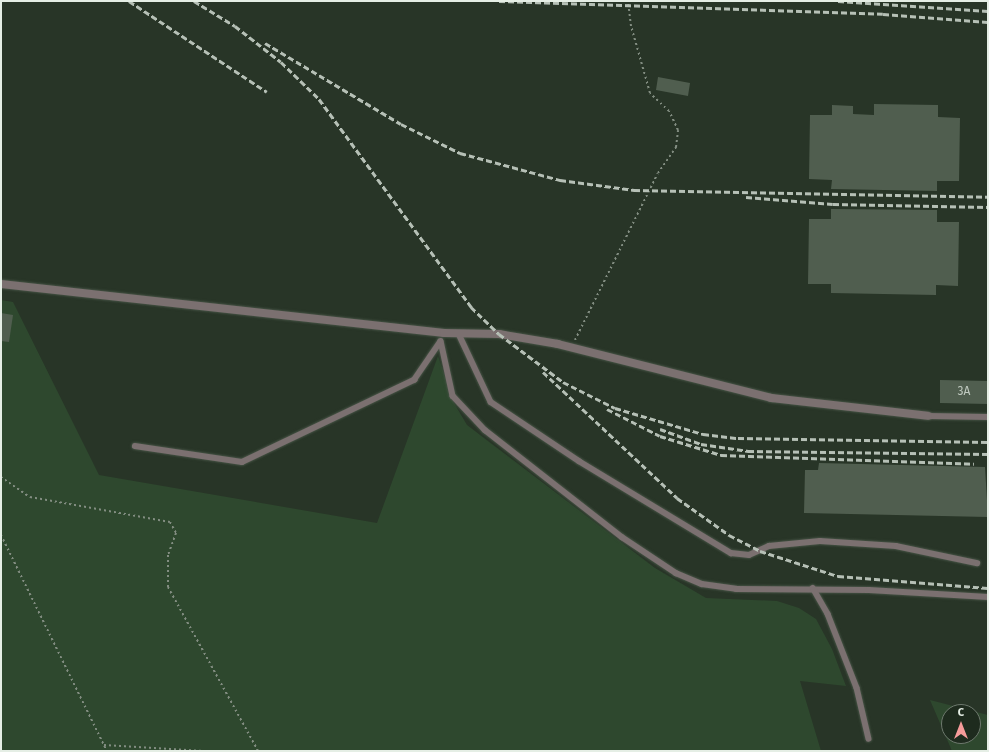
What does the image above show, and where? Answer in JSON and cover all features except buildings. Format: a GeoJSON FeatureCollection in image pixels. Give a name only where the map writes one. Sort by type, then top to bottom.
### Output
{"type":"FeatureCollection","features":[{"type":"Feature","properties":{"kind":"street"},"geometry":{"type":"LineString","coordinates":[[1,284],[444,333],[499,334],[571,348],[771,398],[928,416]]}},
{"type":"Feature","properties":{"kind":"lane"},"geometry":{"type":"LineString","coordinates":[[135,446],[242,462],[414,380],[441,341],[444,333]]}},
{"type":"Feature","properties":{"kind":"lane"},"geometry":{"type":"LineString","coordinates":[[459,334],[491,402],[578,461],[731,553],[749,555],[769,546],[820,541],[896,546],[977,563]]}},
{"type":"Feature","properties":{"kind":"lane"},"geometry":{"type":"LineString","coordinates":[[441,341],[453,396],[485,430],[622,537],[676,573],[702,584],[736,589],[813,588],[988,597]]}},
{"type":"Feature","properties":{"kind":"lane"},"geometry":{"type":"LineString","coordinates":[[928,416],[988,417]]}},
{"type":"Feature","properties":{"kind":"lane"},"geometry":{"type":"LineString","coordinates":[[813,588],[828,614],[857,688],[869,739]]}},
{"type":"Feature","properties":{"kind":"path"},"geometry":{"type":"LineString","coordinates":[[571,348],[658,173],[676,147],[678,130],[669,111],[650,93],[631,26],[628,1]]}},
{"type":"Feature","properties":{"kind":"path"},"geometry":{"type":"LineString","coordinates":[[1,477],[30,497],[170,522],[176,532],[168,555],[168,587],[258,751]]}},
{"type":"Feature","properties":{"kind":"path"},"geometry":{"type":"LineString","coordinates":[[1,535],[107,751]]}},
{"type":"Feature","properties":{"kind":"path"},"geometry":{"type":"LineString","coordinates":[[104,745],[204,751]]}},
{"type":"Feature","properties":{"kind":"green space"},"geometry":{"type":"Polygon","coordinates":[[[1,300],[13,302],[99,475],[377,523],[438,356],[454,403],[467,425],[655,568],[706,598],[777,601],[799,608],[816,619],[832,649],[846,686],[800,681],[821,751],[1,751],[1,300]]]}},
{"type":"Feature","properties":{"kind":"green space"},"geometry":{"type":"Polygon","coordinates":[[[930,700],[945,704],[941,704],[941,726],[930,700]]]}},
{"type":"Feature","properties":{"kind":"green space"},"geometry":{"type":"Polygon","coordinates":[[[981,713],[988,715],[988,751],[952,751],[949,744],[981,744],[981,713]]]}},
{"type":"Feature","properties":{"kind":"railway"},"geometry":{"type":"LineString","coordinates":[[129,1],[267,92]]}},
{"type":"Feature","properties":{"kind":"railway"},"geometry":{"type":"LineString","coordinates":[[194,1],[235,26],[281,62],[319,99],[471,307],[499,334],[563,382],[615,408],[703,434],[738,438],[988,442]]}},
{"type":"Feature","properties":{"kind":"railway"},"geometry":{"type":"LineString","coordinates":[[499,1],[883,14],[988,22]]}},
{"type":"Feature","properties":{"kind":"railway"},"geometry":{"type":"LineString","coordinates":[[838,1],[988,11]]}},
{"type":"Feature","properties":{"kind":"railway"},"geometry":{"type":"LineString","coordinates":[[265,43],[401,124],[460,153],[560,180],[634,190],[988,197]]}},
{"type":"Feature","properties":{"kind":"railway"},"geometry":{"type":"LineString","coordinates":[[746,197],[833,204],[988,207]]}},
{"type":"Feature","properties":{"kind":"railway"},"geometry":{"type":"LineString","coordinates":[[543,372],[677,498],[729,535],[760,551],[838,576],[988,588]]}},
{"type":"Feature","properties":{"kind":"railway"},"geometry":{"type":"LineString","coordinates":[[607,409],[660,436],[721,455],[974,464]]}},
{"type":"Feature","properties":{"kind":"railway"},"geometry":{"type":"LineString","coordinates":[[660,429],[701,444],[748,451],[988,454]]}}]}
